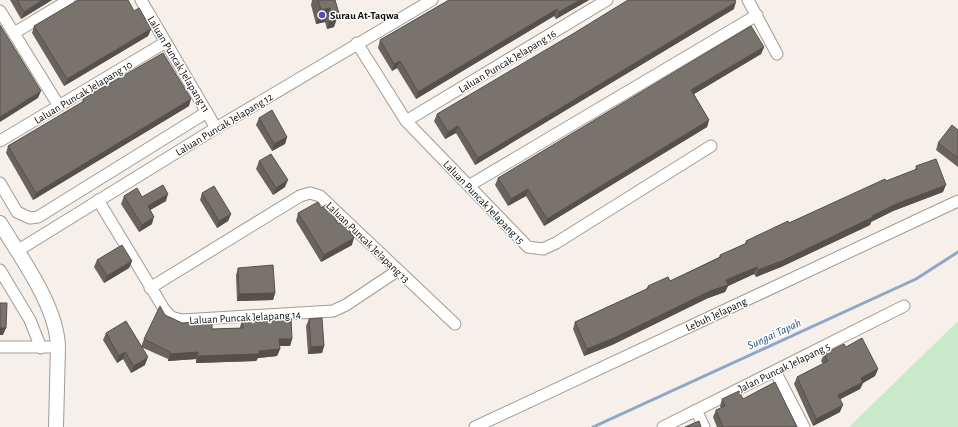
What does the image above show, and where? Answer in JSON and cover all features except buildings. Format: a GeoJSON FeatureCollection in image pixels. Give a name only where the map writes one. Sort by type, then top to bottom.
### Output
{"type":"FeatureCollection","features":[{"type":"Feature","properties":{"kind":"street"},"geometry":{"type":"LineString","coordinates":[[14,33],[69,0]]}},
{"type":"Feature","properties":{"kind":"street","name":"Laluan Puncak Jelapang 11"},"geometry":{"type":"LineString","coordinates":[[141,0],[216,128]]}},
{"type":"Feature","properties":{"kind":"street","name":"Laluan Puncak Jelapang 12"},"geometry":{"type":"LineString","coordinates":[[17,252],[98,200],[216,128],[357,43],[432,0]]}},
{"type":"Feature","properties":{"kind":"street","name":"Laluan Puncak Jelapang 16"},"geometry":{"type":"LineString","coordinates":[[406,121],[607,0]]}},
{"type":"Feature","properties":{"kind":"street"},"geometry":{"type":"LineString","coordinates":[[748,0],[777,54]]}},
{"type":"Feature","properties":{"kind":"street"},"geometry":{"type":"LineString","coordinates":[[0,11],[58,106]]}},
{"type":"Feature","properties":{"kind":"street"},"geometry":{"type":"LineString","coordinates":[[470,185],[757,15]]}},
{"type":"Feature","properties":{"kind":"street","name":"Laluan Puncak Jelapang 10"},"geometry":{"type":"LineString","coordinates":[[0,141],[166,42]]}},
{"type":"Feature","properties":{"kind":"street","name":"Laluan Puncak Jelapang 15"},"geometry":{"type":"LineString","coordinates":[[357,43],[406,121],[470,185],[528,247],[543,249],[556,243],[712,146]]}},
{"type":"Feature","properties":{"kind":"street","name":"Laluan Puncak Jelapang 12"},"geometry":{"type":"LineString","coordinates":[[0,183],[17,212],[30,218],[38,217],[207,112]]}},
{"type":"Feature","properties":{"kind":"street","name":"Laluan Puncak Jelapang 13"},"geometry":{"type":"LineString","coordinates":[[150,288],[300,196],[310,193],[320,196],[397,271],[455,324]]}},
{"type":"Feature","properties":{"kind":"street","name":"Laluan Puncak Jelapang 14"},"geometry":{"type":"LineString","coordinates":[[98,200],[150,288],[171,317],[182,320],[324,313],[346,305],[397,271]]}},
{"type":"Feature","properties":{"kind":"street","name":"Lebuh Jelapang"},"geometry":{"type":"LineString","coordinates":[[475,427],[958,201]]}},
{"type":"Feature","properties":{"kind":"street"},"geometry":{"type":"LineString","coordinates":[[0,223],[54,319],[58,334],[56,427]]}},
{"type":"Feature","properties":{"kind":"street"},"geometry":{"type":"LineString","coordinates":[[0,270],[30,320],[41,348]]}},
{"type":"Feature","properties":{"kind":"street","name":"Jalan Puncak Jelapang 5"},"geometry":{"type":"LineString","coordinates":[[663,427],[904,306]]}},
{"type":"Feature","properties":{"kind":"street"},"geometry":{"type":"LineString","coordinates":[[0,347],[58,348]]}},
{"type":"Feature","properties":{"kind":"street"},"geometry":{"type":"LineString","coordinates":[[775,371],[804,427]]}},
{"type":"Feature","properties":{"kind":"street"},"geometry":{"type":"LineString","coordinates":[[696,410],[704,427]]}},
{"type":"Feature","properties":{"kind":"green space"},"geometry":{"type":"Polygon","coordinates":[[[958,321],[958,427],[849,427],[958,321]]]}},
{"type":"Feature","properties":{"kind":"waterway","name":"Sungai Tapah"},"geometry":{"type":"LineString","coordinates":[[593,427],[916,279],[958,252]]}},
{"type":"Feature","properties":{"kind":"place","name":"Surau At-Taqwa"},"geometry":{"type":"Point","coordinates":[322,15]}}]}
